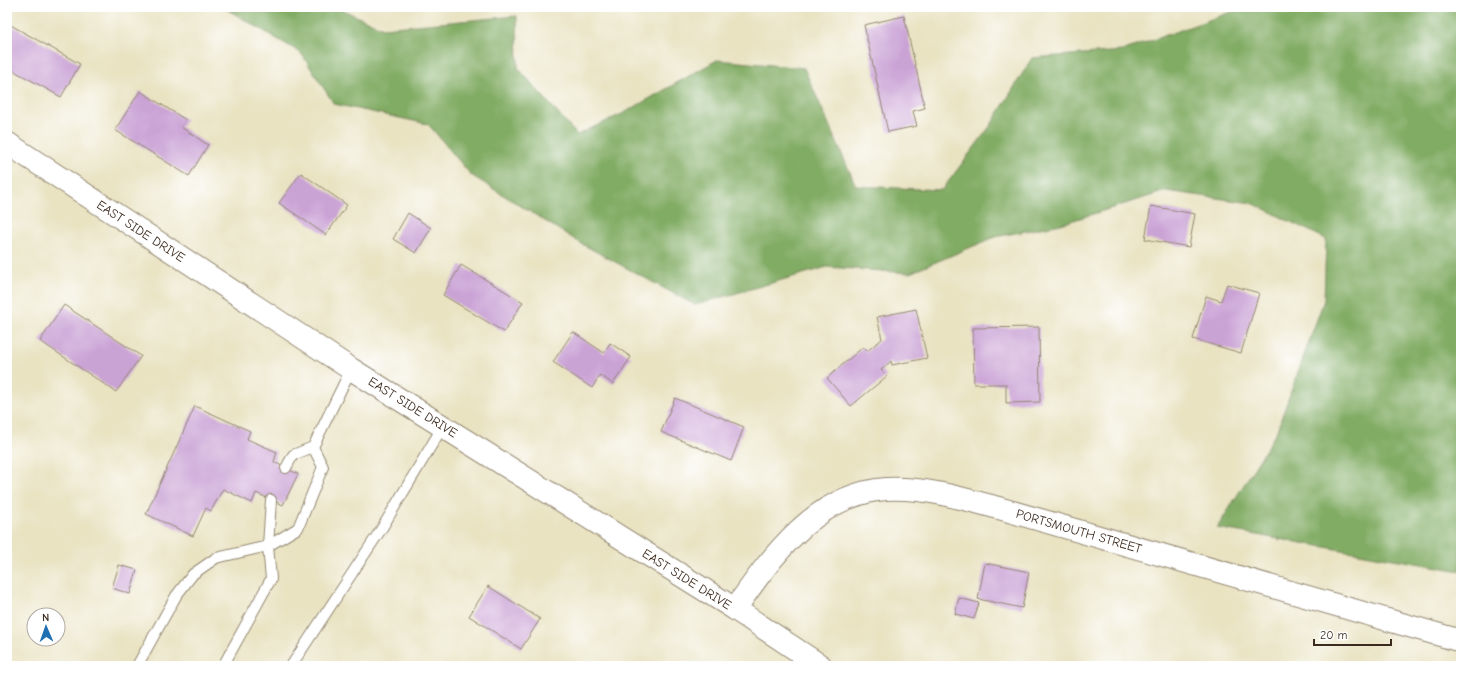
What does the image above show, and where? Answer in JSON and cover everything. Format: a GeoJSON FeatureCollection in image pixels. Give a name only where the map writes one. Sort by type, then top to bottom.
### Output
{"type":"FeatureCollection","features":[{"type":"Feature","properties":{"kind":"main road","name":"EAST SIDE DRIVE"},"geometry":{"type":"LineString","coordinates":[[7,143],[351,369],[735,608],[821,666]]}},
{"type":"Feature","properties":{"kind":"main road","name":"PORTSMOUTH STREET"},"geometry":{"type":"LineString","coordinates":[[735,608],[780,550],[803,526],[828,508],[854,495],[886,489],[918,490],[951,496],[1002,509],[1461,641]]}},
{"type":"Feature","properties":{"kind":"lane"},"geometry":{"type":"LineString","coordinates":[[286,468],[293,455],[313,447],[351,369]]}},
{"type":"Feature","properties":{"kind":"lane"},"geometry":{"type":"LineString","coordinates":[[291,666],[382,528],[443,426]]}},
{"type":"Feature","properties":{"kind":"lane"},"geometry":{"type":"LineString","coordinates":[[137,666],[176,596],[193,574],[216,558],[268,546],[298,528],[323,467],[313,447]]}},
{"type":"Feature","properties":{"kind":"lane"},"geometry":{"type":"LineString","coordinates":[[223,666],[271,579],[268,546],[271,500]]}},
{"type":"Feature","properties":{"kind":"green space"},"geometry":{"type":"Polygon","coordinates":[[[223,7],[336,7],[383,28],[517,16],[518,68],[577,135],[624,113],[717,60],[804,68],[856,186],[942,190],[991,125],[1032,58],[1122,51],[1245,7],[1461,7],[1461,571],[1217,528],[1276,433],[1324,300],[1326,239],[1252,203],[1166,191],[1061,224],[995,237],[910,273],[827,267],[695,305],[582,244],[471,175],[428,124],[334,104],[301,53],[223,7]]]}},
{"type":"Feature","properties":{"kind":"building"},"geometry":{"type":"Polygon","coordinates":[[[904,16],[925,108],[913,111],[917,126],[888,132],[864,25],[904,16]]]}},
{"type":"Feature","properties":{"kind":"building"},"geometry":{"type":"Polygon","coordinates":[[[7,23],[80,64],[61,97],[7,67],[7,23]]]}},
{"type":"Feature","properties":{"kind":"building"},"geometry":{"type":"Polygon","coordinates":[[[140,91],[186,120],[181,127],[208,145],[189,176],[115,130],[140,91]]]}},
{"type":"Feature","properties":{"kind":"building"},"geometry":{"type":"Polygon","coordinates":[[[301,173],[347,205],[326,235],[279,203],[301,173]]]}},
{"type":"Feature","properties":{"kind":"building"},"geometry":{"type":"Polygon","coordinates":[[[1151,206],[1195,214],[1189,247],[1145,239],[1151,206]]]}},
{"type":"Feature","properties":{"kind":"building"},"geometry":{"type":"Polygon","coordinates":[[[408,213],[431,228],[416,253],[393,239],[408,213]]]}},
{"type":"Feature","properties":{"kind":"building"},"geometry":{"type":"Polygon","coordinates":[[[461,265],[523,302],[504,332],[443,295],[461,265]]]}},
{"type":"Feature","properties":{"kind":"building"},"geometry":{"type":"Polygon","coordinates":[[[1227,284],[1259,293],[1241,353],[1193,339],[1206,296],[1221,301],[1227,284]]]}},
{"type":"Feature","properties":{"kind":"building"},"geometry":{"type":"Polygon","coordinates":[[[64,305],[141,356],[116,392],[40,341],[64,305]]]}},
{"type":"Feature","properties":{"kind":"building"},"geometry":{"type":"Polygon","coordinates":[[[916,309],[927,358],[892,365],[891,361],[881,370],[887,376],[851,406],[827,378],[863,347],[867,351],[882,339],[877,317],[916,309]]]}},
{"type":"Feature","properties":{"kind":"building"},"geometry":{"type":"Polygon","coordinates":[[[1039,327],[1040,402],[1006,403],[1006,384],[974,384],[973,328],[1039,327]]]}},
{"type":"Feature","properties":{"kind":"building"},"geometry":{"type":"Polygon","coordinates":[[[573,332],[604,353],[610,343],[631,357],[613,384],[600,375],[592,388],[553,362],[573,332]]]}},
{"type":"Feature","properties":{"kind":"building"},"geometry":{"type":"Polygon","coordinates":[[[675,398],[744,427],[731,461],[661,432],[675,398]]]}},
{"type":"Feature","properties":{"kind":"building"},"geometry":{"type":"Polygon","coordinates":[[[195,406],[250,431],[247,439],[277,452],[274,462],[298,474],[283,505],[256,493],[252,503],[223,489],[211,511],[206,508],[193,536],[146,514],[195,406]]]}},
{"type":"Feature","properties":{"kind":"building"},"geometry":{"type":"Polygon","coordinates":[[[985,563],[1029,572],[1022,608],[978,599],[985,563]]]}},
{"type":"Feature","properties":{"kind":"building"},"geometry":{"type":"Polygon","coordinates":[[[119,565],[137,570],[130,594],[112,588],[119,565]]]}},
{"type":"Feature","properties":{"kind":"building"},"geometry":{"type":"Polygon","coordinates":[[[488,586],[540,619],[521,649],[469,616],[488,586]]]}},
{"type":"Feature","properties":{"kind":"building"},"geometry":{"type":"Polygon","coordinates":[[[959,598],[979,603],[974,619],[955,614],[959,598]]]}}]}
